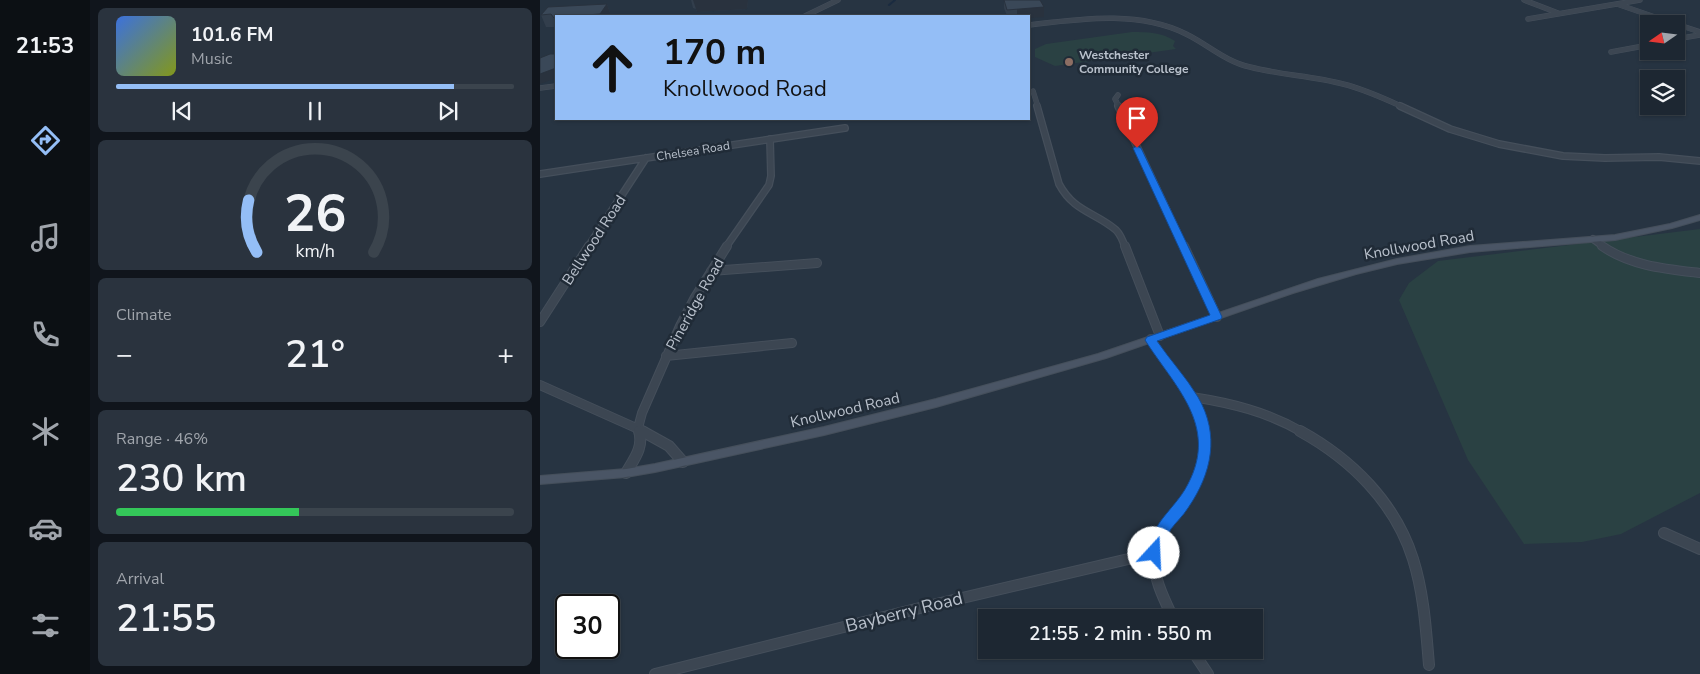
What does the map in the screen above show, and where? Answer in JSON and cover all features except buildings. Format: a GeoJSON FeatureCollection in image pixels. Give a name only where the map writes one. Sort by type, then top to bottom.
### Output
{"type":"FeatureCollection","features":[{"type":"Feature","properties":{"kind":"main road","name":"Knollwood Road"},"geometry":{"type":"LineString","coordinates":[[540,480],[626,473],[850,425],[1104,356],[1352,272],[1422,256],[1472,249],[1593,239],[1653,230],[1700,217]]}},
{"type":"Feature","properties":{"kind":"street"},"geometry":{"type":"LineString","coordinates":[[807,15],[838,0]]}},
{"type":"Feature","properties":{"kind":"street"},"geometry":{"type":"LineString","coordinates":[[1524,0],[1560,14]]}},
{"type":"Feature","properties":{"kind":"street"},"geometry":{"type":"LineString","coordinates":[[1528,19],[1640,0]]}},
{"type":"Feature","properties":{"kind":"street"},"geometry":{"type":"LineString","coordinates":[[1617,4],[1649,15]]}},
{"type":"Feature","properties":{"kind":"street"},"geometry":{"type":"LineString","coordinates":[[1030,25],[1094,18],[1121,18],[1156,23],[1185,33],[1220,54],[1248,67],[1341,83],[1366,90],[1450,129],[1499,144],[1563,156],[1605,158],[1659,157],[1700,161]]}},
{"type":"Feature","properties":{"kind":"street"},"geometry":{"type":"LineString","coordinates":[[1685,28],[1700,34]]}},
{"type":"Feature","properties":{"kind":"street"},"geometry":{"type":"LineString","coordinates":[[1685,38],[1700,34]]}},
{"type":"Feature","properties":{"kind":"street"},"geometry":{"type":"LineString","coordinates":[[1611,52],[1640,47]]}},
{"type":"Feature","properties":{"kind":"street"},"geometry":{"type":"LineString","coordinates":[[540,88],[555,86]]}},
{"type":"Feature","properties":{"kind":"street"},"geometry":{"type":"LineString","coordinates":[[1033,91],[1059,184],[1071,202],[1116,230],[1121,236],[1166,363],[1192,397],[1204,428],[1205,452],[1196,483],[1183,504],[1164,528],[1154,553],[1158,585],[1169,609]]}},
{"type":"Feature","properties":{"kind":"street"},"geometry":{"type":"LineString","coordinates":[[1118,96],[1115,100],[1217,317]]}},
{"type":"Feature","properties":{"kind":"street","name":"Chelsea Road"},"geometry":{"type":"LineString","coordinates":[[540,174],[845,128]]}},
{"type":"Feature","properties":{"kind":"street","name":"Pineridge Road"},"geometry":{"type":"LineString","coordinates":[[626,473],[640,449],[641,438],[638,428],[642,413],[680,326],[738,228],[769,185],[771,176],[770,139]]}},
{"type":"Feature","properties":{"kind":"street","name":"Bellwood Road"},"geometry":{"type":"LineString","coordinates":[[540,322],[646,158]]}},
{"type":"Feature","properties":{"kind":"street"},"geometry":{"type":"LineString","coordinates":[[1593,239],[1619,257],[1651,266],[1700,273]]}},
{"type":"Feature","properties":{"kind":"street"},"geometry":{"type":"LineString","coordinates":[[711,271],[818,263]]}},
{"type":"Feature","properties":{"kind":"street"},"geometry":{"type":"LineString","coordinates":[[666,356],[792,342]]}},
{"type":"Feature","properties":{"kind":"street"},"geometry":{"type":"LineString","coordinates":[[540,385],[638,428],[669,446],[683,462]]}},
{"type":"Feature","properties":{"kind":"street"},"geometry":{"type":"LineString","coordinates":[[1192,397],[1239,404],[1283,421],[1326,445],[1356,471],[1387,505],[1408,545],[1422,593],[1429,665]]}},
{"type":"Feature","properties":{"kind":"street"},"geometry":{"type":"LineString","coordinates":[[1664,533],[1700,549]]}},
{"type":"Feature","properties":{"kind":"street","name":"Bayberry Road"},"geometry":{"type":"LineString","coordinates":[[655,674],[928,606],[1154,553]]}},
{"type":"Feature","properties":{"kind":"street"},"geometry":{"type":"LineString","coordinates":[[1198,659],[1208,674]]}},
{"type":"Feature","properties":{"kind":"green space"},"geometry":{"type":"Polygon","coordinates":[[[1132,32],[1149,32],[1165,36],[1175,41],[1173,46],[1176,49],[1055,66],[1035,57],[1035,49],[1046,44],[1132,32]]]}},
{"type":"Feature","properties":{"kind":"green space"},"geometry":{"type":"Polygon","coordinates":[[[1700,229],[1700,493],[1621,534],[1582,542],[1524,544],[1468,460],[1399,300],[1409,283],[1438,261],[1700,229]]]}},
{"type":"Feature","properties":{"kind":"waterway"},"geometry":{"type":"LineString","coordinates":[[889,5],[895,0]]}},
{"type":"Feature","properties":{"kind":"place","name":"Westchester Community College"},"geometry":{"type":"Point","coordinates":[1069,62]}},
{"type":"Feature","properties":{"kind":"route"},"geometry":{"type":"LineString","coordinates":[[1137,148],[1217,317],[1151,340],[1192,397],[1204,428],[1205,452],[1196,483],[1183,504],[1164,528],[1155,546],[1154,553]]}}]}
